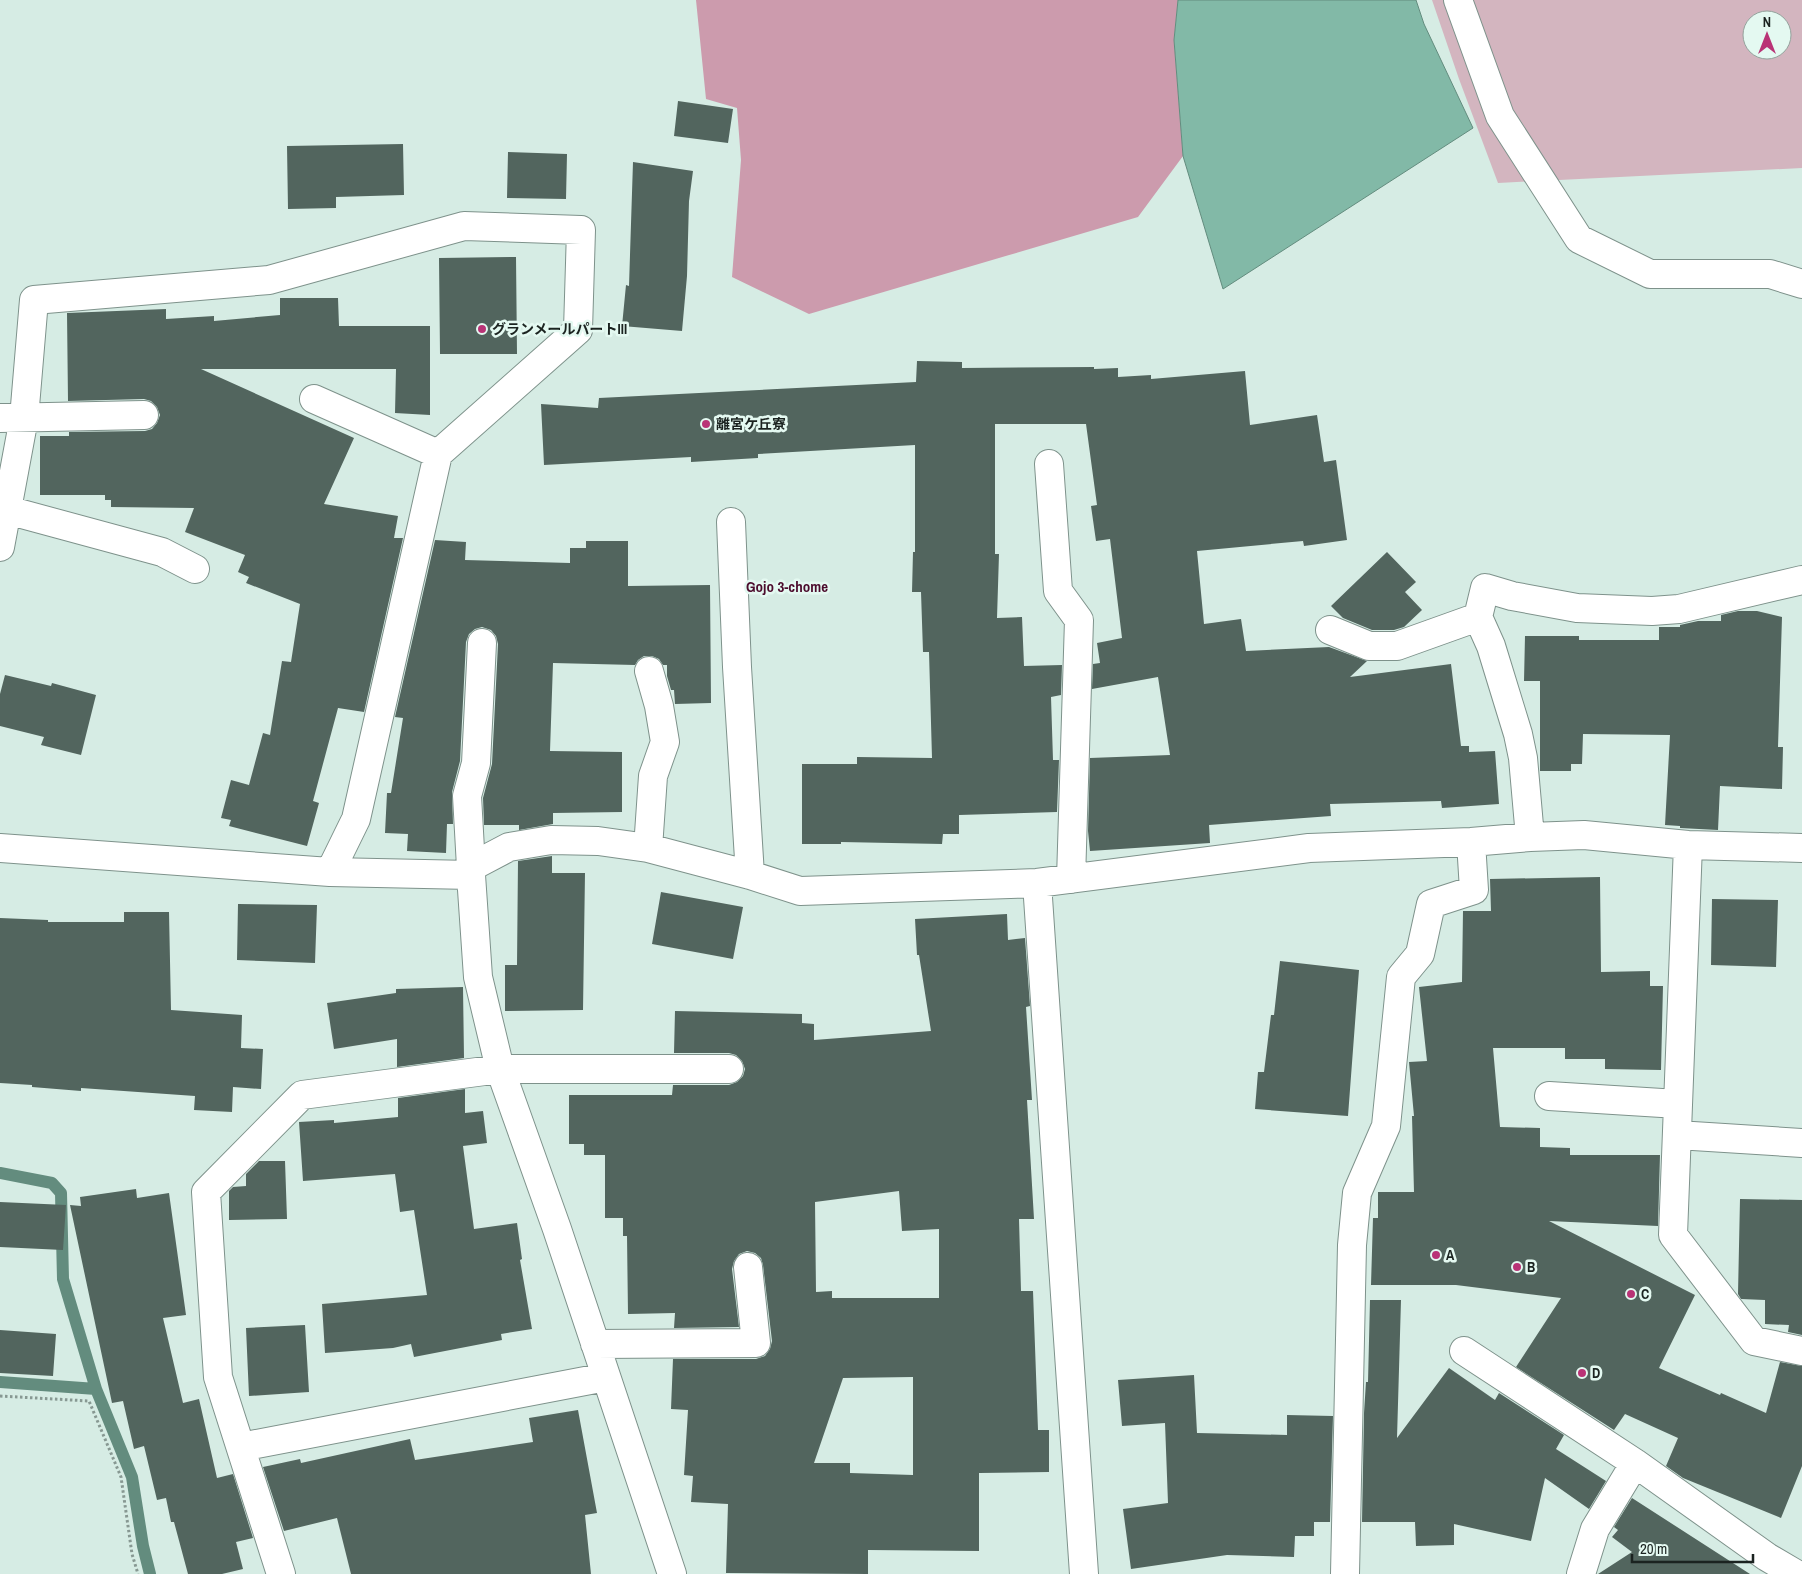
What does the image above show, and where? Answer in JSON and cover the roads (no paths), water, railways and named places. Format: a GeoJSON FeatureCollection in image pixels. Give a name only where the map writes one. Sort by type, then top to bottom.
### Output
{"type":"FeatureCollection","features":[{"type":"Feature","properties":{"kind":"street"},"geometry":{"type":"LineString","coordinates":[[1458,0],[1500,116],[1579,239],[1650,274],[1770,274],[1802,284]]}},
{"type":"Feature","properties":{"kind":"street"},"geometry":{"type":"LineString","coordinates":[[0,547],[7,510],[12,418],[34,300],[269,280],[464,226],[581,230],[578,330],[438,454],[356,819],[330,872]]}},
{"type":"Feature","properties":{"kind":"street"},"geometry":{"type":"LineString","coordinates":[[314,399],[438,454]]}},
{"type":"Feature","properties":{"kind":"street"},"geometry":{"type":"LineString","coordinates":[[12,418],[144,415]]}},
{"type":"Feature","properties":{"kind":"street"},"geometry":{"type":"LineString","coordinates":[[1049,464],[1058,591],[1079,620],[1071,879]]}},
{"type":"Feature","properties":{"kind":"street"},"geometry":{"type":"LineString","coordinates":[[7,510],[162,552],[195,569]]}},
{"type":"Feature","properties":{"kind":"street"},"geometry":{"type":"LineString","coordinates":[[731,522],[737,667],[750,875]]}},
{"type":"Feature","properties":{"kind":"street"},"geometry":{"type":"LineString","coordinates":[[1530,837],[1523,758],[1518,734],[1491,646],[1478,617],[1485,588],[1512,596],[1577,608],[1652,611],[1679,609],[1802,580]]}},
{"type":"Feature","properties":{"kind":"street"},"geometry":{"type":"LineString","coordinates":[[1330,630],[1369,646],[1397,646],[1478,617]]}},
{"type":"Feature","properties":{"kind":"street"},"geometry":{"type":"LineString","coordinates":[[482,643],[476,763],[467,796],[478,977],[500,1069],[596,1344],[672,1574]]}},
{"type":"Feature","properties":{"kind":"street"},"geometry":{"type":"LineString","coordinates":[[648,848],[653,776],[665,742],[659,706],[649,671]]}},
{"type":"Feature","properties":{"kind":"street"},"geometry":{"type":"LineString","coordinates":[[0,848],[330,872],[471,871],[509,847],[550,840],[598,841],[648,848],[750,875],[800,891],[1037,883],[1309,848],[1471,842],[1530,837],[1584,835],[1688,845],[1802,848]]}},
{"type":"Feature","properties":{"kind":"street"},"geometry":{"type":"LineString","coordinates":[[1345,1574],[1352,1245],[1357,1193],[1386,1126],[1401,977],[1420,954],[1431,904],[1474,890],[1471,842]]}},
{"type":"Feature","properties":{"kind":"street"},"geometry":{"type":"LineString","coordinates":[[1688,845],[1673,1235],[1754,1341],[1802,1351]]}},
{"type":"Feature","properties":{"kind":"street"},"geometry":{"type":"LineString","coordinates":[[1037,883],[1084,1574]]}},
{"type":"Feature","properties":{"kind":"street"},"geometry":{"type":"LineString","coordinates":[[281,1574],[218,1377],[206,1192],[302,1096],[500,1069],[729,1069]]}},
{"type":"Feature","properties":{"kind":"street"},"geometry":{"type":"LineString","coordinates":[[1549,1096],[1678,1104]]}},
{"type":"Feature","properties":{"kind":"street"},"geometry":{"type":"LineString","coordinates":[[1677,1135],[1802,1143]]}},
{"type":"Feature","properties":{"kind":"street"},"geometry":{"type":"LineString","coordinates":[[596,1344],[756,1343],[748,1267]]}},
{"type":"Feature","properties":{"kind":"street"},"geometry":{"type":"LineString","coordinates":[[1464,1351],[1635,1463],[1767,1557],[1796,1574]]}},
{"type":"Feature","properties":{"kind":"street"},"geometry":{"type":"LineString","coordinates":[[240,1447],[606,1377]]}},
{"type":"Feature","properties":{"kind":"street"},"geometry":{"type":"LineString","coordinates":[[1581,1574],[1595,1529],[1635,1463]]}},
{"type":"Feature","properties":{"kind":"waterway"},"geometry":{"type":"LineString","coordinates":[[0,1173],[52,1183],[61,1193],[63,1279],[96,1389],[132,1477],[143,1546],[150,1574]]}},
{"type":"Feature","properties":{"kind":"waterway"},"geometry":{"type":"LineString","coordinates":[[0,1382],[96,1389]]}},
{"type":"Feature","properties":{"kind":"place","name":"グランメールパートIII"},"geometry":{"type":"Point","coordinates":[482,329]}},
{"type":"Feature","properties":{"kind":"place","name":"離宮ケ丘寮"},"geometry":{"type":"Point","coordinates":[706,424]}},
{"type":"Feature","properties":{"kind":"place","name":"A"},"geometry":{"type":"Point","coordinates":[1436,1255]}},
{"type":"Feature","properties":{"kind":"place","name":"B"},"geometry":{"type":"Point","coordinates":[1517,1267]}},
{"type":"Feature","properties":{"kind":"place","name":"C"},"geometry":{"type":"Point","coordinates":[1631,1294]}},
{"type":"Feature","properties":{"kind":"place","name":"D"},"geometry":{"type":"Point","coordinates":[1582,1373]}},
{"type":"Feature","properties":{"kind":"district","name":"Gojo 3-chome"},"geometry":{"type":"Point","coordinates":[787,587]}}]}
